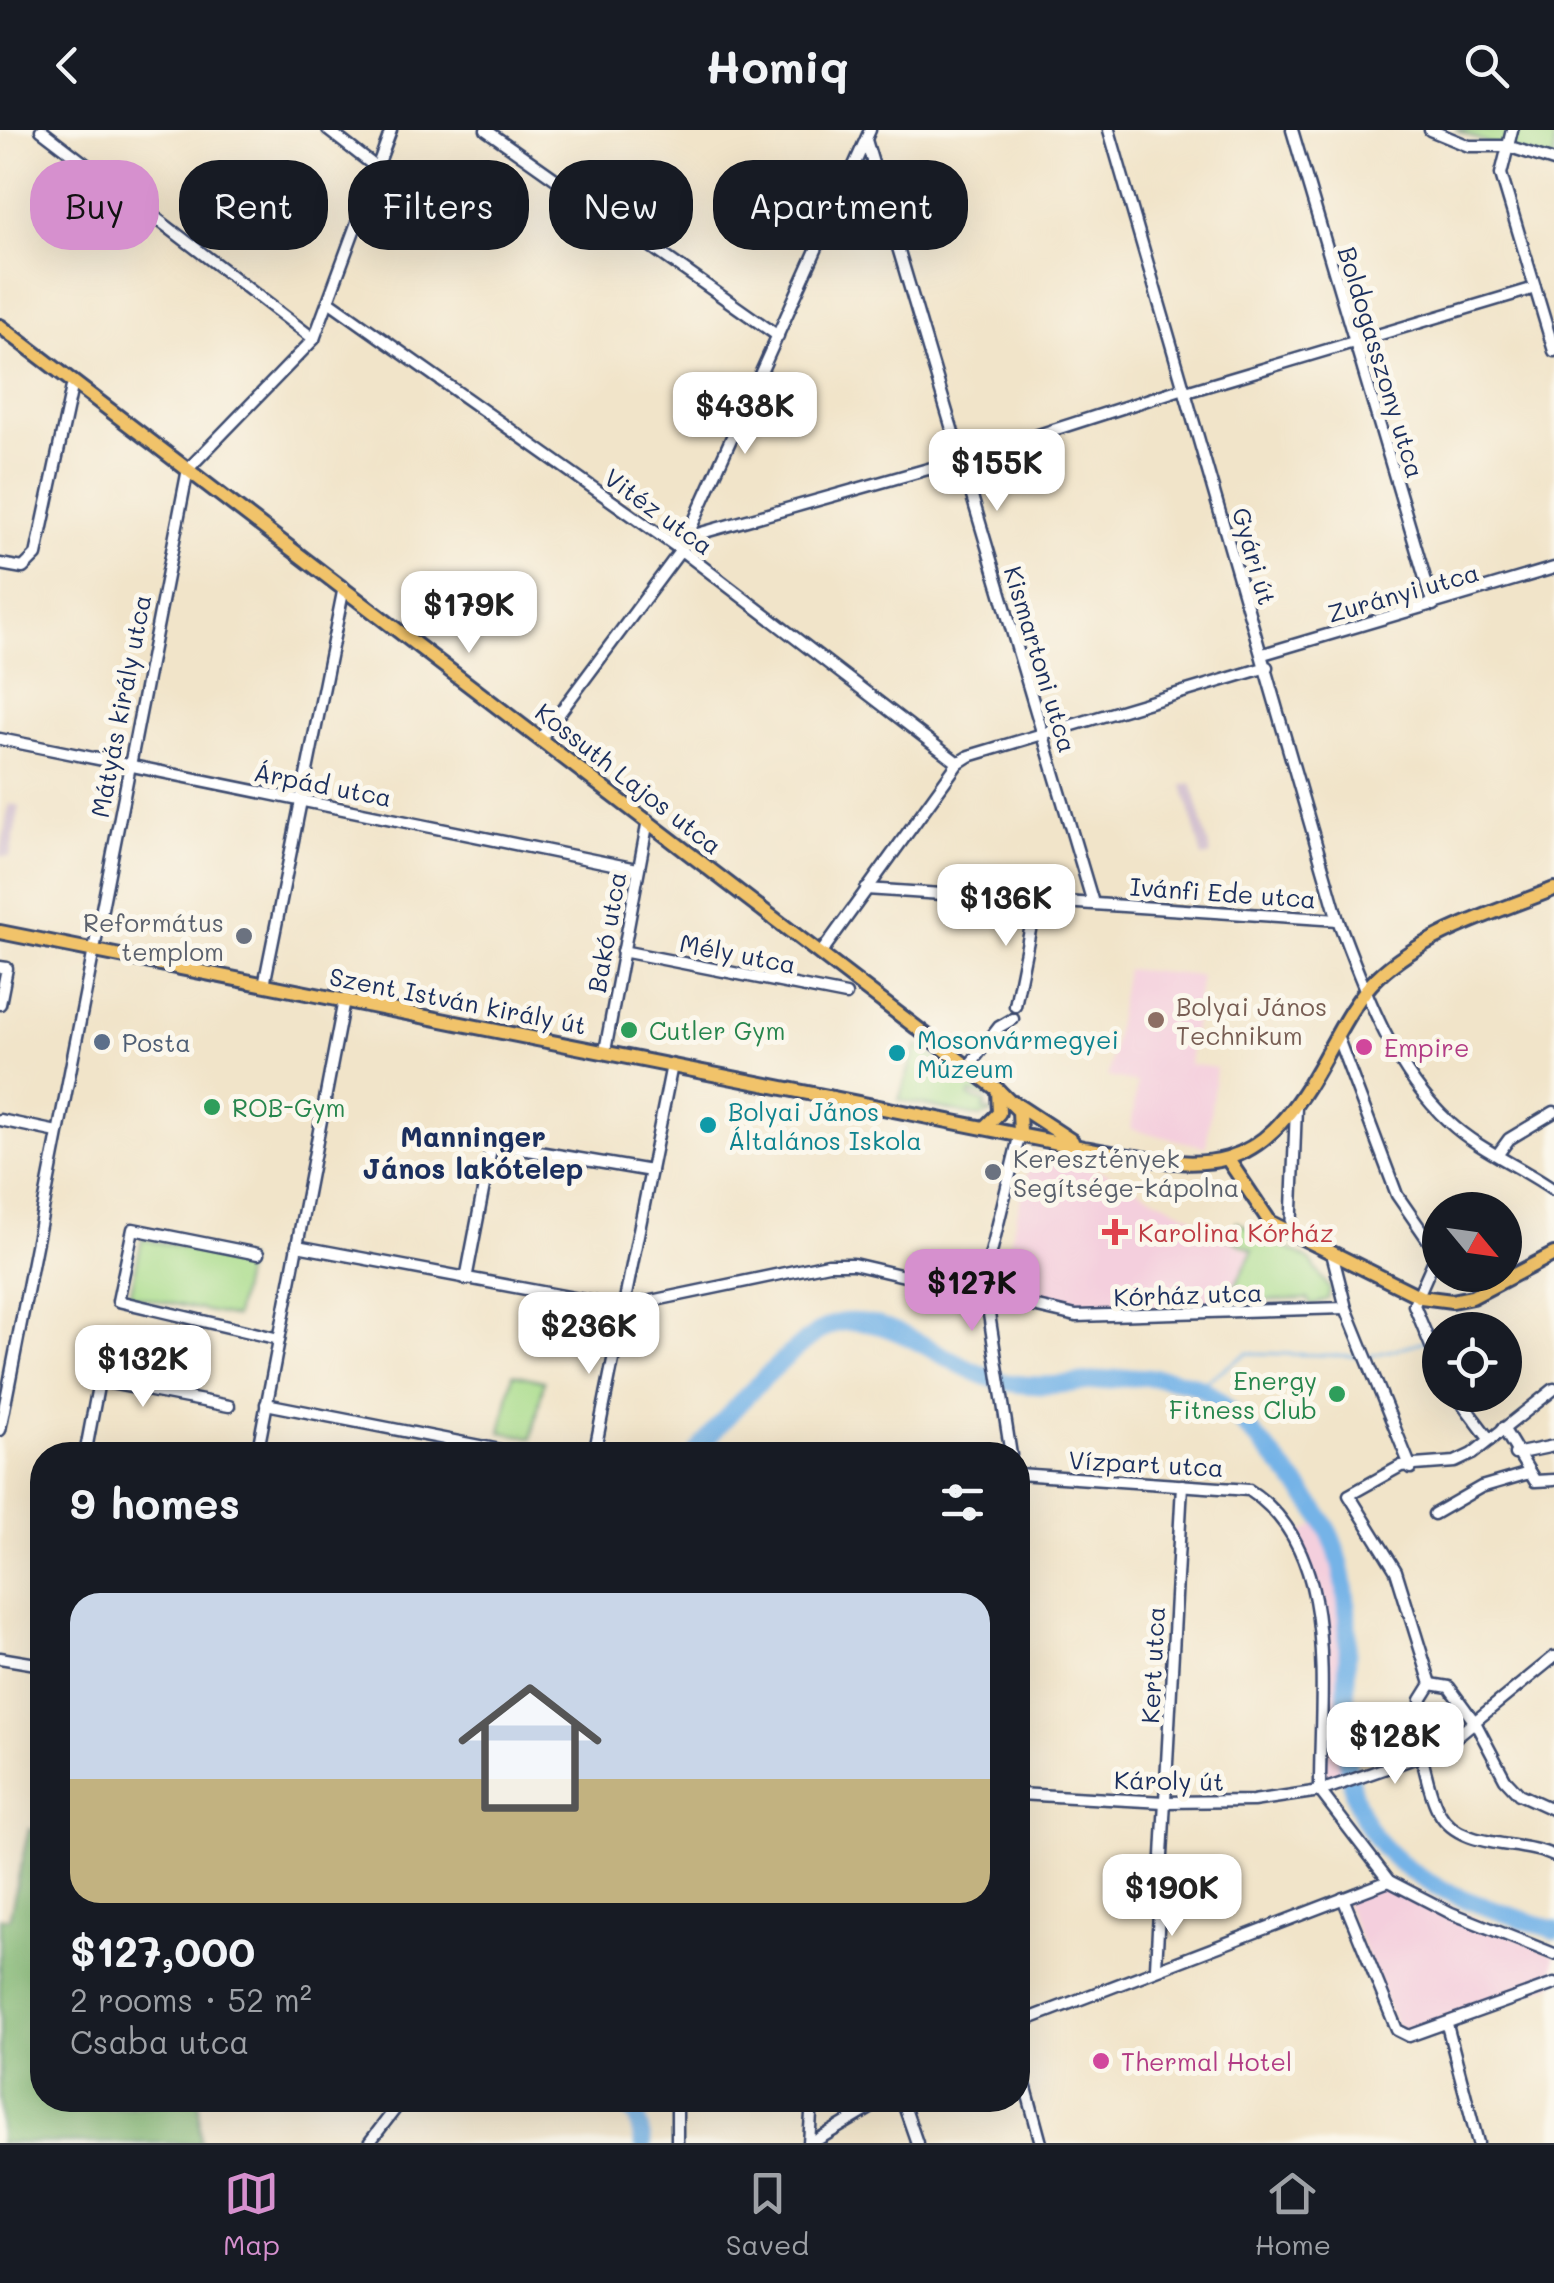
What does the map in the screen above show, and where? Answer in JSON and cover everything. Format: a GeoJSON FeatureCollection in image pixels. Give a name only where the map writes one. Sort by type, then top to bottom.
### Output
{"type":"FeatureCollection","features":[{"type":"Feature","properties":{"kind":"main road","name":"Kossuth Lajos utca"},"geometry":{"type":"LineString","coordinates":[[0,326],[1012,1102],[1084,1148]]}},
{"type":"Feature","properties":{"kind":"main road"},"geometry":{"type":"LineString","coordinates":[[1554,889],[1425,944],[1387,970],[1366,992],[1296,1107],[1271,1136],[1229,1161],[1263,1215],[1292,1236],[1416,1294],[1440,1300],[1472,1298],[1554,1254]]}},
{"type":"Feature","properties":{"kind":"main road","name":"Szent István király út"},"geometry":{"type":"LineString","coordinates":[[0,932],[1084,1148],[1184,1164],[1229,1161]]}},
{"type":"Feature","properties":{"kind":"main road"},"geometry":{"type":"LineString","coordinates":[[986,1126],[999,1112],[998,1090]]}},
{"type":"Feature","properties":{"kind":"main road"},"geometry":{"type":"LineString","coordinates":[[1012,1102],[1022,1123],[1020,1133]]}},
{"type":"Feature","properties":{"kind":"street"},"geometry":{"type":"LineString","coordinates":[[41,130],[314,339]]}},
{"type":"Feature","properties":{"kind":"street"},"geometry":{"type":"LineString","coordinates":[[328,130],[367,160]]}},
{"type":"Feature","properties":{"kind":"street"},"geometry":{"type":"LineString","coordinates":[[380,160],[391,130]]}},
{"type":"Feature","properties":{"kind":"street"},"geometry":{"type":"LineString","coordinates":[[486,130],[778,336]]}},
{"type":"Feature","properties":{"kind":"street","name":"Gyári út"},"geometry":{"type":"LineString","coordinates":[[1109,130],[1338,920],[1366,992],[1430,1102],[1464,1135],[1554,1190]]}},
{"type":"Feature","properties":{"kind":"street","name":"Boldogasszony utca"},"geometry":{"type":"LineString","coordinates":[[1292,130],[1433,605]]}},
{"type":"Feature","properties":{"kind":"street"},"geometry":{"type":"LineString","coordinates":[[1430,130],[1470,146],[1507,146],[1554,162]]}},
{"type":"Feature","properties":{"kind":"street"},"geometry":{"type":"LineString","coordinates":[[1512,130],[1500,174],[1554,351]]}},
{"type":"Feature","properties":{"kind":"street"},"geometry":{"type":"LineString","coordinates":[[540,738],[681,550],[868,135]]}},
{"type":"Feature","properties":{"kind":"street","name":"Kismartoni utca"},"geometry":{"type":"LineString","coordinates":[[868,135],[1093,904]]}},
{"type":"Feature","properties":{"kind":"street"},"geometry":{"type":"LineString","coordinates":[[188,469],[314,339],[348,250]]}},
{"type":"Feature","properties":{"kind":"street"},"geometry":{"type":"LineString","coordinates":[[688,537],[1535,288]]}},
{"type":"Feature","properties":{"kind":"street","name":"Vitéz utca"},"geometry":{"type":"LineString","coordinates":[[330,302],[681,550],[958,763]]}},
{"type":"Feature","properties":{"kind":"street"},"geometry":{"type":"LineString","coordinates":[[0,564],[23,568],[36,555],[73,382]]}},
{"type":"Feature","properties":{"kind":"street","name":"Mátyás király utca"},"geometry":{"type":"LineString","coordinates":[[0,1430],[188,469]]}},
{"type":"Feature","properties":{"kind":"street","name":"Zurányi utca"},"geometry":{"type":"LineString","coordinates":[[1262,654],[1554,568]]}},
{"type":"Feature","properties":{"kind":"street"},"geometry":{"type":"LineString","coordinates":[[264,985],[344,587]]}},
{"type":"Feature","properties":{"kind":"street"},"geometry":{"type":"LineString","coordinates":[[821,953],[958,763],[1043,733],[1266,666]]}},
{"type":"Feature","properties":{"kind":"street","name":"Árpád utca"},"geometry":{"type":"LineString","coordinates":[[0,739],[637,869]]}},
{"type":"Feature","properties":{"kind":"street","name":"Bakó utca"},"geometry":{"type":"LineString","coordinates":[[605,1051],[648,820]]}},
{"type":"Feature","properties":{"kind":"street","name":"Ivánfi Ede utca"},"geometry":{"type":"LineString","coordinates":[[866,889],[1338,920]]}},
{"type":"Feature","properties":{"kind":"street"},"geometry":{"type":"LineString","coordinates":[[968,1067],[1014,1013],[1036,900]]}},
{"type":"Feature","properties":{"kind":"street","name":"Mély utca"},"geometry":{"type":"LineString","coordinates":[[622,951],[846,995]]}},
{"type":"Feature","properties":{"kind":"street"},"geometry":{"type":"LineString","coordinates":[[0,1004],[3,967]]}},
{"type":"Feature","properties":{"kind":"street"},"geometry":{"type":"LineString","coordinates":[[259,1442],[344,1000]]}},
{"type":"Feature","properties":{"kind":"street"},"geometry":{"type":"LineString","coordinates":[[1337,1036],[1396,1195],[1437,1252],[1416,1294],[1414,1305],[1422,1327]]}},
{"type":"Feature","properties":{"kind":"street"},"geometry":{"type":"LineString","coordinates":[[596,1442],[672,1065]]}},
{"type":"Feature","properties":{"kind":"street"},"geometry":{"type":"LineString","coordinates":[[1292,1236],[1296,1107]]}},
{"type":"Feature","properties":{"kind":"street"},"geometry":{"type":"LineString","coordinates":[[1498,1154],[1517,1133],[1554,1112]]}},
{"type":"Feature","properties":{"kind":"street"},"geometry":{"type":"LineString","coordinates":[[0,1120],[57,1132]]}},
{"type":"Feature","properties":{"kind":"street"},"geometry":{"type":"LineString","coordinates":[[1009,1442],[984,1295],[1020,1133]]}},
{"type":"Feature","properties":{"kind":"street"},"geometry":{"type":"LineString","coordinates":[[466,1279],[492,1144],[651,1170]]}},
{"type":"Feature","properties":{"kind":"street"},"geometry":{"type":"LineString","coordinates":[[258,1254],[133,1228],[118,1301],[279,1339]]}},
{"type":"Feature","properties":{"kind":"street"},"geometry":{"type":"LineString","coordinates":[[297,1246],[622,1306]]}},
{"type":"Feature","properties":{"kind":"street"},"geometry":{"type":"LineString","coordinates":[[1333,1257],[1346,1308],[1411,1468]]}},
{"type":"Feature","properties":{"kind":"street","name":"Kórház utca"},"geometry":{"type":"LineString","coordinates":[[622,1306],[828,1264],[853,1264],[1076,1316],[1346,1308]]}},
{"type":"Feature","properties":{"kind":"street"},"geometry":{"type":"LineString","coordinates":[[88,1442],[100,1381],[228,1406]]}},
{"type":"Feature","properties":{"kind":"street"},"geometry":{"type":"LineString","coordinates":[[1441,1749],[1421,1700],[1431,1684],[1396,1571],[1349,1495],[1401,1466],[1455,1462],[1490,1440],[1554,1389]]}},
{"type":"Feature","properties":{"kind":"street"},"geometry":{"type":"LineString","coordinates":[[266,1404],[460,1442]]}},
{"type":"Feature","properties":{"kind":"street"},"geometry":{"type":"LineString","coordinates":[[1469,1412],[1490,1440]]}},
{"type":"Feature","properties":{"kind":"street"},"geometry":{"type":"LineString","coordinates":[[1503,1428],[1535,1481],[1554,1480]]}},
{"type":"Feature","properties":{"kind":"street"},"geometry":{"type":"LineString","coordinates":[[1516,1454],[1554,1446]]}},
{"type":"Feature","properties":{"kind":"street"},"geometry":{"type":"LineString","coordinates":[[1434,1514],[1481,1487],[1529,1472]]}},
{"type":"Feature","properties":{"kind":"street","name":"Vízpart utca"},"geometry":{"type":"LineString","coordinates":[[1030,1475],[1249,1490],[1278,1513],[1302,1556],[1318,1628],[1320,1790]]}},
{"type":"Feature","properties":{"kind":"street","name":"Kert utca"},"geometry":{"type":"LineString","coordinates":[[1156,1967],[1182,1485]]}},
{"type":"Feature","properties":{"kind":"street"},"geometry":{"type":"LineString","coordinates":[[0,1658],[30,1664]]}},
{"type":"Feature","properties":{"kind":"street","name":"Károly út"},"geometry":{"type":"LineString","coordinates":[[1030,1795],[1164,1802],[1253,1801],[1320,1790],[1422,1759],[1441,1749],[1554,1658]]}},
{"type":"Feature","properties":{"kind":"street"},"geometry":{"type":"LineString","coordinates":[[1431,1684],[1449,1687],[1518,1794],[1554,1810]]}},
{"type":"Feature","properties":{"kind":"street"},"geometry":{"type":"LineString","coordinates":[[1422,1759],[1438,1812],[1450,1827],[1468,1836],[1535,1847],[1554,1856]]}},
{"type":"Feature","properties":{"kind":"street"},"geometry":{"type":"LineString","coordinates":[[1320,1790],[1389,1881],[1450,1913],[1554,1954]]}},
{"type":"Feature","properties":{"kind":"street"},"geometry":{"type":"LineString","coordinates":[[1030,2019],[1156,1967],[1389,1881]]}},
{"type":"Feature","properties":{"kind":"street"},"geometry":{"type":"LineString","coordinates":[[1343,1898],[1397,2030],[1409,2036],[1554,1984]]}},
{"type":"Feature","properties":{"kind":"street"},"geometry":{"type":"LineString","coordinates":[[1443,2026],[1478,2143]]}},
{"type":"Feature","properties":{"kind":"street"},"geometry":{"type":"LineString","coordinates":[[1030,2102],[1041,2143]]}},
{"type":"Feature","properties":{"kind":"street"},"geometry":{"type":"LineString","coordinates":[[369,2143],[393,2112]]}},
{"type":"Feature","properties":{"kind":"street"},"geometry":{"type":"LineString","coordinates":[[677,2112],[677,2143]]}},
{"type":"Feature","properties":{"kind":"street"},"geometry":{"type":"LineString","coordinates":[[810,2143],[811,2112]]}},
{"type":"Feature","properties":{"kind":"street"},"geometry":{"type":"LineString","coordinates":[[810,2143],[863,2112]]}},
{"type":"Feature","properties":{"kind":"street"},"geometry":{"type":"LineString","coordinates":[[906,2112],[917,2143]]}},
{"type":"Feature","properties":{"kind":"shaded area"},"geometry":{"type":"Polygon","coordinates":[[[1192,783],[1211,855],[1202,857],[1183,785],[1192,783]]]}},
{"type":"Feature","properties":{"kind":"shaded area"},"geometry":{"type":"Polygon","coordinates":[[[9,804],[20,806],[10,857],[0,856],[9,804]]]}},
{"type":"Feature","properties":{"kind":"shaded area","name":"Bolyai János Technikum"},"geometry":{"type":"Polygon","coordinates":[[[1126,969],[1201,976],[1189,1064],[1216,1068],[1206,1147],[1131,1129],[1137,1083],[1108,1077],[1126,969]]]}},
{"type":"Feature","properties":{"kind":"shaded area","name":"Karolina Kórház"},"geometry":{"type":"Polygon","coordinates":[[[1032,1155],[1104,1172],[1219,1230],[1217,1235],[1252,1252],[1225,1305],[1097,1310],[997,1292],[1032,1155]]]}},
{"type":"Feature","properties":{"kind":"shaded area"},"geometry":{"type":"Polygon","coordinates":[[[1318,1523],[1342,1595],[1344,1665],[1341,1780],[1324,1783],[1321,1609],[1297,1536],[1318,1523]]]}},
{"type":"Feature","properties":{"kind":"shaded area"},"geometry":{"type":"Polygon","coordinates":[[[1389,1881],[1554,1954],[1554,1984],[1409,2036],[1397,2030],[1343,1898],[1389,1881]]]}},
{"type":"Feature","properties":{"kind":"green space"},"geometry":{"type":"Polygon","coordinates":[[[1455,130],[1554,130],[1554,170],[1455,130]]]}},
{"type":"Feature","properties":{"kind":"green space"},"geometry":{"type":"Polygon","coordinates":[[[917,1045],[989,1094],[988,1098],[971,1093],[969,1097],[986,1103],[983,1110],[994,1112],[981,1117],[899,1100],[917,1045]]]}},
{"type":"Feature","properties":{"kind":"green space"},"geometry":{"type":"Polygon","coordinates":[[[1237,1222],[1310,1260],[1330,1289],[1328,1299],[1312,1306],[1308,1299],[1259,1301],[1258,1309],[1237,1307],[1242,1297],[1232,1292],[1253,1250],[1228,1238],[1237,1222]]]}},
{"type":"Feature","properties":{"kind":"green space"},"geometry":{"type":"Polygon","coordinates":[[[142,1239],[247,1260],[235,1317],[130,1295],[142,1239]]]}},
{"type":"Feature","properties":{"kind":"green space"},"geometry":{"type":"Polygon","coordinates":[[[513,1374],[544,1381],[532,1438],[501,1432],[513,1374]]]}},
{"type":"Feature","properties":{"kind":"green space"},"geometry":{"type":"Polygon","coordinates":[[[29,1829],[30,2112],[199,2112],[200,2143],[0,2143],[0,1918],[9,1919],[29,1829]]]}},
{"type":"Feature","properties":{"kind":"waterway"},"geometry":{"type":"LineString","coordinates":[[706,1442],[784,1359],[823,1329],[838,1323],[878,1325],[974,1372],[1012,1383],[1050,1385],[1150,1377],[1181,1381],[1202,1389],[1249,1430],[1302,1491],[1324,1522],[1339,1559],[1348,1637],[1347,1755],[1353,1791],[1367,1825],[1383,1847],[1426,1880],[1476,1904],[1554,1930]]}},
{"type":"Feature","properties":{"kind":"waterway"},"geometry":{"type":"LineString","coordinates":[[1370,1356],[1422,1342]]}},
{"type":"Feature","properties":{"kind":"waterway"},"geometry":{"type":"LineString","coordinates":[[1199,1386],[1247,1353],[1362,1356]]}},
{"type":"Feature","properties":{"kind":"waterway"},"geometry":{"type":"LineString","coordinates":[[632,2112],[643,2143]]}},
{"type":"Feature","properties":{"kind":"place","name":"Református templom"},"geometry":{"type":"Point","coordinates":[244,936]}},
{"type":"Feature","properties":{"kind":"place","name":"Bolyai János Technikum"},"geometry":{"type":"Point","coordinates":[1156,1020]}},
{"type":"Feature","properties":{"kind":"place","name":"Cutler Gym"},"geometry":{"type":"Point","coordinates":[629,1030]}},
{"type":"Feature","properties":{"kind":"place","name":"Posta"},"geometry":{"type":"Point","coordinates":[102,1042]}},
{"type":"Feature","properties":{"kind":"place","name":"Empire"},"geometry":{"type":"Point","coordinates":[1364,1047]}},
{"type":"Feature","properties":{"kind":"place","name":"Mosonvármegyei Múzeum"},"geometry":{"type":"Point","coordinates":[897,1053]}},
{"type":"Feature","properties":{"kind":"place","name":"ROB-Gym"},"geometry":{"type":"Point","coordinates":[212,1107]}},
{"type":"Feature","properties":{"kind":"place","name":"Bolyai János Általános Iskola"},"geometry":{"type":"Point","coordinates":[708,1125]}},
{"type":"Feature","properties":{"kind":"place","name":"Keresztények Segítsége-kápolna"},"geometry":{"type":"Point","coordinates":[993,1172]}},
{"type":"Feature","properties":{"kind":"place","name":"Karolina Kórház"},"geometry":{"type":"Point","coordinates":[1115,1232]}},
{"type":"Feature","properties":{"kind":"place","name":"Energy Fitness Club"},"geometry":{"type":"Point","coordinates":[1337,1394]}},
{"type":"Feature","properties":{"kind":"place","name":"Thermal Hotel"},"geometry":{"type":"Point","coordinates":[1101,2061]}},
{"type":"Feature","properties":{"kind":"district","name":"Manninger János lakótelep"},"geometry":{"type":"Point","coordinates":[473,1152]}}]}
